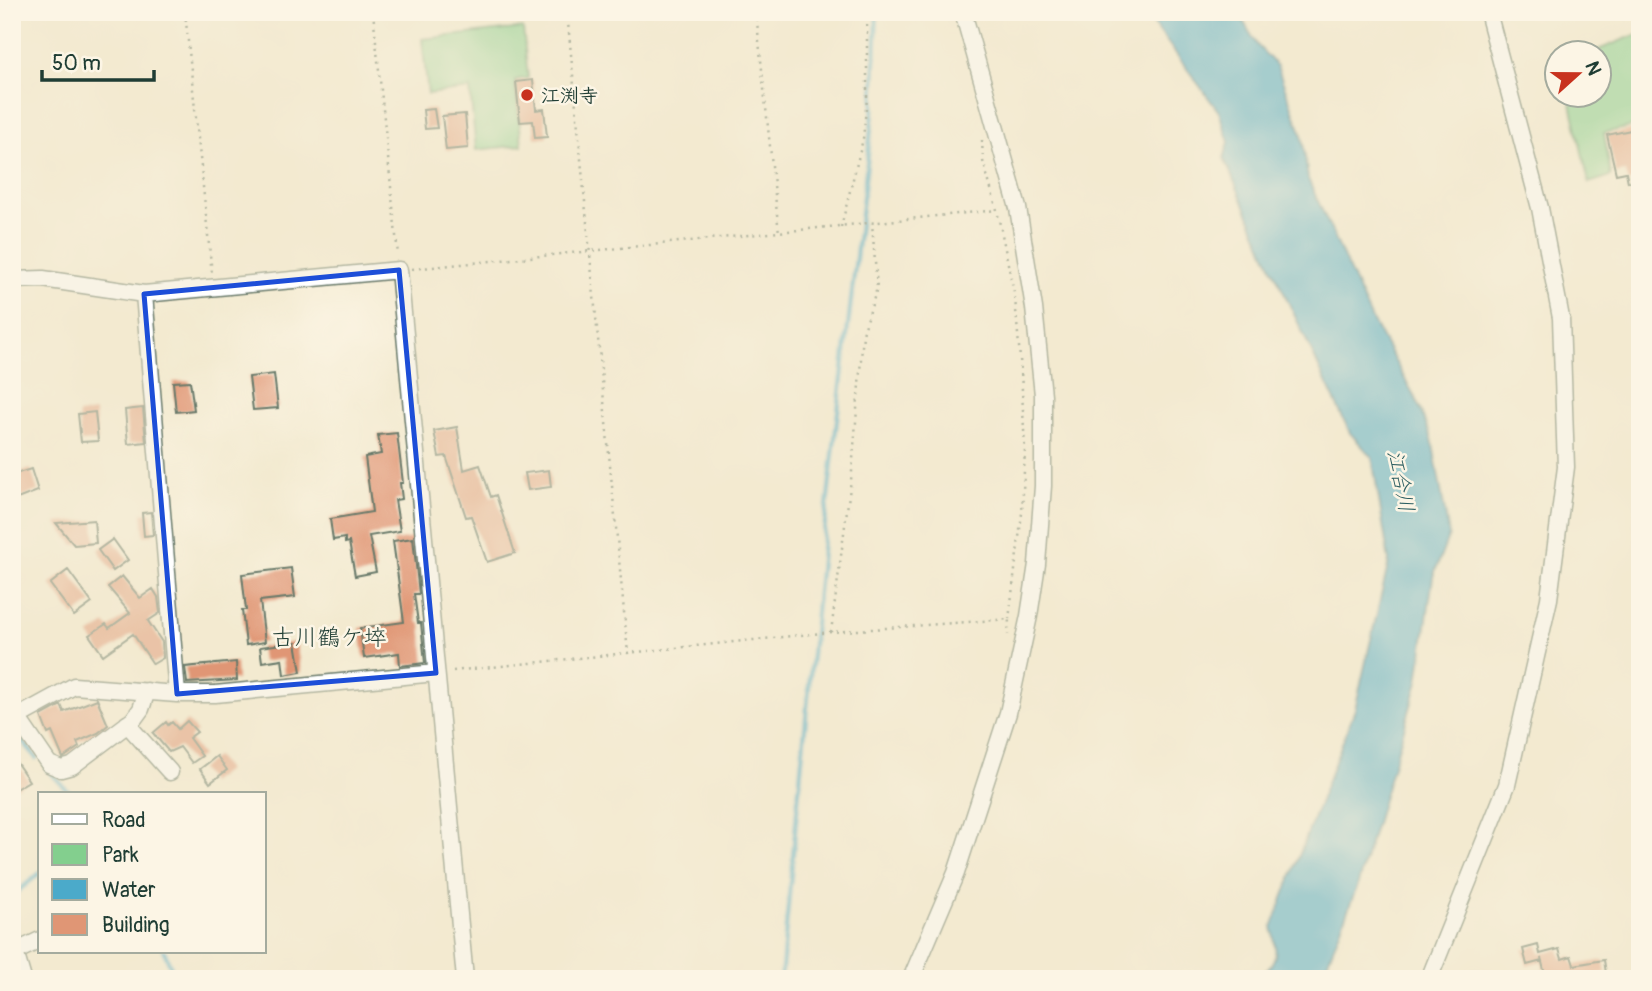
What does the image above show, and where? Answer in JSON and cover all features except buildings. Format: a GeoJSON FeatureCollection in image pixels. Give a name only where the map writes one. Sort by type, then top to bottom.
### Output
{"type":"FeatureCollection","features":[{"type":"Feature","properties":{"kind":"street"},"geometry":{"type":"LineString","coordinates":[[911,979],[956,873],[1008,713],[1035,577],[1043,486],[1041,382],[1034,309],[1020,221],[963,12]]}},
{"type":"Feature","properties":{"kind":"street"},"geometry":{"type":"LineString","coordinates":[[1429,979],[1507,785],[1549,599],[1566,467],[1561,318],[1540,208],[1489,12]]}},
{"type":"Feature","properties":{"kind":"street"},"geometry":{"type":"LineString","coordinates":[[16,279],[43,279],[144,294],[399,270],[465,979]]}},
{"type":"Feature","properties":{"kind":"street"},"geometry":{"type":"LineString","coordinates":[[144,294],[177,694]]}},
{"type":"Feature","properties":{"kind":"street"},"geometry":{"type":"LineString","coordinates":[[147,691],[141,709],[127,724],[72,766],[61,769],[49,764],[14,719],[74,686],[147,691],[177,694],[215,694],[436,673]]}},
{"type":"Feature","properties":{"kind":"street"},"geometry":{"type":"LineString","coordinates":[[127,724],[170,772]]}},
{"type":"Feature","properties":{"kind":"street"},"geometry":{"type":"LineString","coordinates":[[23,979],[14,947],[38,941]]}},
{"type":"Feature","properties":{"kind":"path"},"geometry":{"type":"LineString","coordinates":[[186,12],[214,288]]}},
{"type":"Feature","properties":{"kind":"path"},"geometry":{"type":"LineString","coordinates":[[373,12],[399,270],[997,210]]}},
{"type":"Feature","properties":{"kind":"path"},"geometry":{"type":"LineString","coordinates":[[566,12],[628,654]]}},
{"type":"Feature","properties":{"kind":"path"},"geometry":{"type":"LineString","coordinates":[[756,12],[779,233]]}},
{"type":"Feature","properties":{"kind":"path"},"geometry":{"type":"LineString","coordinates":[[841,226],[863,139],[867,98],[867,12]]}},
{"type":"Feature","properties":{"kind":"path"},"geometry":{"type":"LineString","coordinates":[[981,134],[984,161],[1015,298],[1025,449],[1022,513],[1008,642]]}},
{"type":"Feature","properties":{"kind":"path"},"geometry":{"type":"LineString","coordinates":[[12,206],[16,279]]}},
{"type":"Feature","properties":{"kind":"path"},"geometry":{"type":"LineString","coordinates":[[829,633],[852,472],[863,334],[877,288],[872,223]]}},
{"type":"Feature","properties":{"kind":"path"},"geometry":{"type":"LineString","coordinates":[[436,673],[807,635],[1009,619]]}},
{"type":"Feature","properties":{"kind":"highlighted area"},"geometry":{"type":"Polygon","coordinates":[[[399,270],[436,673],[177,694],[144,294],[399,270]]]}},
{"type":"Feature","properties":{"kind":"green space"},"geometry":{"type":"Polygon","coordinates":[[[523,28],[528,78],[515,80],[522,145],[476,150],[470,89],[428,94],[422,39],[523,28]]]}},
{"type":"Feature","properties":{"kind":"green space"},"geometry":{"type":"Polygon","coordinates":[[[1640,33],[1640,125],[1604,133],[1611,176],[1589,183],[1572,108],[1614,108],[1614,44],[1640,33]]]}},
{"type":"Feature","properties":{"kind":"water","name":"江合川"},"geometry":{"type":"Polygon","coordinates":[[[1145,12],[1238,12],[1257,45],[1277,66],[1302,135],[1308,179],[1372,320],[1416,399],[1432,439],[1449,535],[1433,577],[1418,682],[1357,887],[1321,979],[1256,979],[1273,962],[1275,951],[1272,927],[1355,709],[1389,561],[1372,457],[1350,433],[1269,261],[1224,158],[1229,142],[1219,112],[1145,12]]]}},
{"type":"Feature","properties":{"kind":"waterway"},"geometry":{"type":"LineString","coordinates":[[781,979],[823,540],[873,112],[877,12]]}},
{"type":"Feature","properties":{"kind":"waterway"},"geometry":{"type":"LineString","coordinates":[[15,731],[36,758]]}},
{"type":"Feature","properties":{"kind":"waterway"},"geometry":{"type":"LineString","coordinates":[[47,769],[69,792]]}},
{"type":"Feature","properties":{"kind":"waterway"},"geometry":{"type":"LineString","coordinates":[[12,896],[38,875]]}},
{"type":"Feature","properties":{"kind":"waterway"},"geometry":{"type":"LineString","coordinates":[[12,919],[19,942]]}},
{"type":"Feature","properties":{"kind":"waterway"},"geometry":{"type":"LineString","coordinates":[[165,953],[176,979]]}},
{"type":"Feature","properties":{"kind":"place","name":"江渕寺"},"geometry":{"type":"Point","coordinates":[527,95]}},
{"type":"Feature","properties":{"kind":"district","name":"古川鶴ケ埣"},"geometry":{"type":"Point","coordinates":[329,637]}}]}
